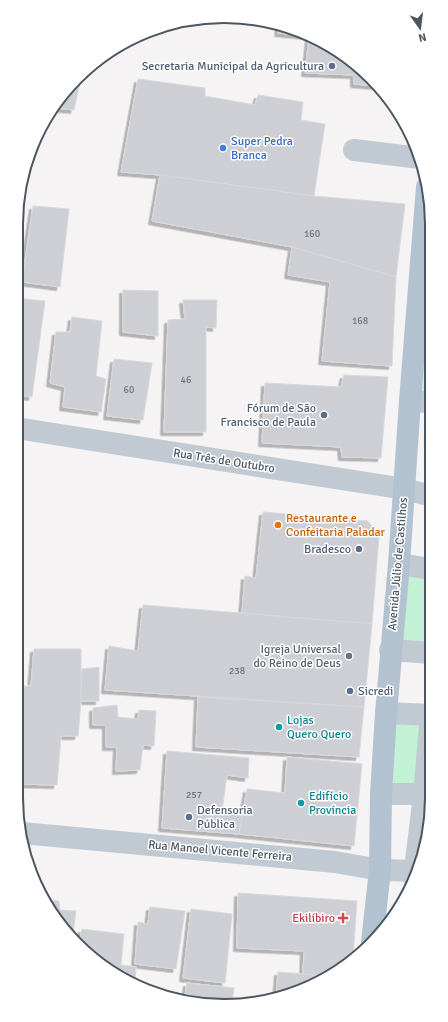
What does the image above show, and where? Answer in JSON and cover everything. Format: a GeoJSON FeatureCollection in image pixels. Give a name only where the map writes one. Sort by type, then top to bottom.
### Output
{"type":"FeatureCollection","features":[{"type":"Feature","properties":{"kind":"main road","name":"Avenida Júlio de Castilhos"},"geometry":{"type":"LineString","coordinates":[[375,930],[380,870],[381,794],[390,650],[405,489],[420,401],[425,267]]}},
{"type":"Feature","properties":{"kind":"street"},"geometry":{"type":"LineString","coordinates":[[354,150],[413,157]]}},
{"type":"Feature","properties":{"kind":"street","name":"Rua Três de Outubro"},"geometry":{"type":"LineString","coordinates":[[23,429],[405,489],[425,494]]}},
{"type":"Feature","properties":{"kind":"street"},"geometry":{"type":"LineString","coordinates":[[399,564],[425,568]]}},
{"type":"Feature","properties":{"kind":"street"},"geometry":{"type":"LineString","coordinates":[[390,650],[425,652]]}},
{"type":"Feature","properties":{"kind":"street"},"geometry":{"type":"LineString","coordinates":[[386,713],[425,715]]}},
{"type":"Feature","properties":{"kind":"street"},"geometry":{"type":"LineString","coordinates":[[381,794],[425,794]]}},
{"type":"Feature","properties":{"kind":"street","name":"Rua Manoel Vicente Ferreira"},"geometry":{"type":"LineString","coordinates":[[26,833],[335,862],[380,870],[411,873]]}},
{"type":"Feature","properties":{"kind":"green space"},"geometry":{"type":"Polygon","coordinates":[[[425,248],[425,402],[410,401],[425,248]]]}},
{"type":"Feature","properties":{"kind":"green space"},"geometry":{"type":"Polygon","coordinates":[[[399,564],[425,568],[425,652],[390,650],[399,564]]]}},
{"type":"Feature","properties":{"kind":"green space"},"geometry":{"type":"Polygon","coordinates":[[[386,713],[425,715],[425,794],[381,794],[386,713]]]}},
{"type":"Feature","properties":{"kind":"building"},"geometry":{"type":"Polygon","coordinates":[[[278,31],[289,34],[278,33],[278,31]]]}},
{"type":"Feature","properties":{"kind":"building","name":"Secretaria Municipal da Agricultura"},"geometry":{"type":"Polygon","coordinates":[[[308,42],[336,57],[357,73],[369,85],[354,84],[354,75],[305,73],[308,42]]]}},
{"type":"Feature","properties":{"kind":"building","name":"Super Pedra Branca"},"geometry":{"type":"Polygon","coordinates":[[[138,79],[205,88],[205,96],[255,105],[258,95],[303,102],[301,120],[325,124],[314,196],[160,175],[121,172],[138,79]]]}},
{"type":"Feature","properties":{"kind":"building"},"geometry":{"type":"Polygon","coordinates":[[[80,84],[74,110],[60,109],[80,84]]]}},
{"type":"Feature","properties":{"kind":"building"},"geometry":{"type":"Polygon","coordinates":[[[160,175],[314,196],[405,204],[396,277],[292,247],[152,221],[160,175]]]}},
{"type":"Feature","properties":{"kind":"building"},"geometry":{"type":"Polygon","coordinates":[[[33,206],[69,209],[60,287],[23,282],[33,206]]]}},
{"type":"Feature","properties":{"kind":"building"},"geometry":{"type":"Polygon","coordinates":[[[292,247],[396,277],[392,366],[322,361],[330,282],[288,275],[292,247]]]}},
{"type":"Feature","properties":{"kind":"building"},"geometry":{"type":"Polygon","coordinates":[[[123,290],[158,291],[158,336],[123,332],[123,290]]]}},
{"type":"Feature","properties":{"kind":"building"},"geometry":{"type":"Polygon","coordinates":[[[23,299],[45,301],[32,397],[23,396],[23,299]]]}},
{"type":"Feature","properties":{"kind":"building"},"geometry":{"type":"Polygon","coordinates":[[[183,300],[217,300],[216,328],[206,327],[206,432],[164,432],[168,320],[185,319],[183,300]]]}},
{"type":"Feature","properties":{"kind":"building"},"geometry":{"type":"Polygon","coordinates":[[[72,317],[102,321],[96,376],[106,379],[101,412],[63,407],[65,387],[50,383],[56,332],[70,332],[72,317]]]}},
{"type":"Feature","properties":{"kind":"building"},"geometry":{"type":"Polygon","coordinates":[[[114,359],[152,363],[143,420],[107,416],[114,359]]]}},
{"type":"Feature","properties":{"kind":"building","name":"Fórum de São Francisco de Paula"},"geometry":{"type":"Polygon","coordinates":[[[344,375],[388,377],[381,458],[342,457],[341,447],[262,443],[265,383],[341,387],[344,375]]]}},
{"type":"Feature","properties":{"kind":"building"},"geometry":{"type":"Polygon","coordinates":[[[263,512],[368,521],[379,536],[372,624],[242,613],[245,576],[256,578],[263,512]]]}},
{"type":"Feature","properties":{"kind":"building"},"geometry":{"type":"Polygon","coordinates":[[[143,605],[372,624],[364,707],[105,690],[109,646],[138,651],[143,605]]]}},
{"type":"Feature","properties":{"kind":"building"},"geometry":{"type":"Polygon","coordinates":[[[34,649],[81,649],[81,701],[78,736],[61,736],[57,785],[23,784],[23,686],[31,686],[34,649]]]}},
{"type":"Feature","properties":{"kind":"building"},"geometry":{"type":"Polygon","coordinates":[[[99,667],[99,701],[81,701],[82,669],[99,667]]]}},
{"type":"Feature","properties":{"kind":"building","name":"Lojas Quero Quero"},"geometry":{"type":"Polygon","coordinates":[[[198,697],[364,707],[359,757],[196,747],[198,697]]]}},
{"type":"Feature","properties":{"kind":"building"},"geometry":{"type":"Polygon","coordinates":[[[117,705],[118,717],[138,719],[139,710],[156,711],[154,746],[143,745],[140,770],[116,771],[117,747],[106,747],[106,725],[93,725],[93,708],[117,705]]]}},
{"type":"Feature","properties":{"kind":"building"},"geometry":{"type":"Polygon","coordinates":[[[167,751],[249,758],[248,778],[227,775],[222,811],[243,813],[239,834],[162,828],[167,751]]]}},
{"type":"Feature","properties":{"kind":"building","name":"Edifício Província"},"geometry":{"type":"Polygon","coordinates":[[[287,757],[362,764],[354,846],[239,834],[247,789],[285,793],[287,757]]]}},
{"type":"Feature","properties":{"kind":"building"},"geometry":{"type":"Polygon","coordinates":[[[238,893],[357,901],[353,952],[336,965],[317,976],[303,974],[304,951],[237,948],[238,893]]]}},
{"type":"Feature","properties":{"kind":"building"},"geometry":{"type":"Polygon","coordinates":[[[51,900],[59,901],[60,910],[76,911],[73,931],[51,900]]]}},
{"type":"Feature","properties":{"kind":"building"},"geometry":{"type":"Polygon","coordinates":[[[150,907],[185,911],[176,969],[135,964],[138,922],[148,924],[150,907]]]}},
{"type":"Feature","properties":{"kind":"building"},"geometry":{"type":"Polygon","coordinates":[[[191,909],[232,914],[225,983],[183,978],[191,909]]]}},
{"type":"Feature","properties":{"kind":"building"},"geometry":{"type":"Polygon","coordinates":[[[82,929],[124,934],[121,965],[136,967],[135,978],[112,965],[91,949],[80,938],[82,929]]]}},
{"type":"Feature","properties":{"kind":"building"},"geometry":{"type":"Polygon","coordinates":[[[278,972],[317,976],[301,984],[276,992],[278,972]]]}},
{"type":"Feature","properties":{"kind":"building"},"geometry":{"type":"Polygon","coordinates":[[[187,983],[234,988],[232,999],[211,999],[185,995],[187,983]]]}},
{"type":"Feature","properties":{"kind":"place","name":"Secretaria Municipal da Agricultura"},"geometry":{"type":"Point","coordinates":[332,66]}},
{"type":"Feature","properties":{"kind":"place","name":"Super Pedra Branca"},"geometry":{"type":"Point","coordinates":[223,148]}},
{"type":"Feature","properties":{"kind":"place","name":"Fórum de São Francisco de Paula"},"geometry":{"type":"Point","coordinates":[324,415]}},
{"type":"Feature","properties":{"kind":"place","name":"Restaurante e Confeitaria Paladar"},"geometry":{"type":"Point","coordinates":[278,525]}},
{"type":"Feature","properties":{"kind":"place","name":"Bradesco"},"geometry":{"type":"Point","coordinates":[359,549]}},
{"type":"Feature","properties":{"kind":"place","name":"Igreja Universal do Reino de Deus"},"geometry":{"type":"Point","coordinates":[349,656]}},
{"type":"Feature","properties":{"kind":"place","name":"Sicredi"},"geometry":{"type":"Point","coordinates":[350,691]}},
{"type":"Feature","properties":{"kind":"place","name":"Lojas Quero Quero"},"geometry":{"type":"Point","coordinates":[279,727]}},
{"type":"Feature","properties":{"kind":"place","name":"Edifício Província"},"geometry":{"type":"Point","coordinates":[301,803]}},
{"type":"Feature","properties":{"kind":"place","name":"Defensoria Pública"},"geometry":{"type":"Point","coordinates":[189,817]}},
{"type":"Feature","properties":{"kind":"place","name":"Ekilíbiro"},"geometry":{"type":"Point","coordinates":[343,918]}}]}
